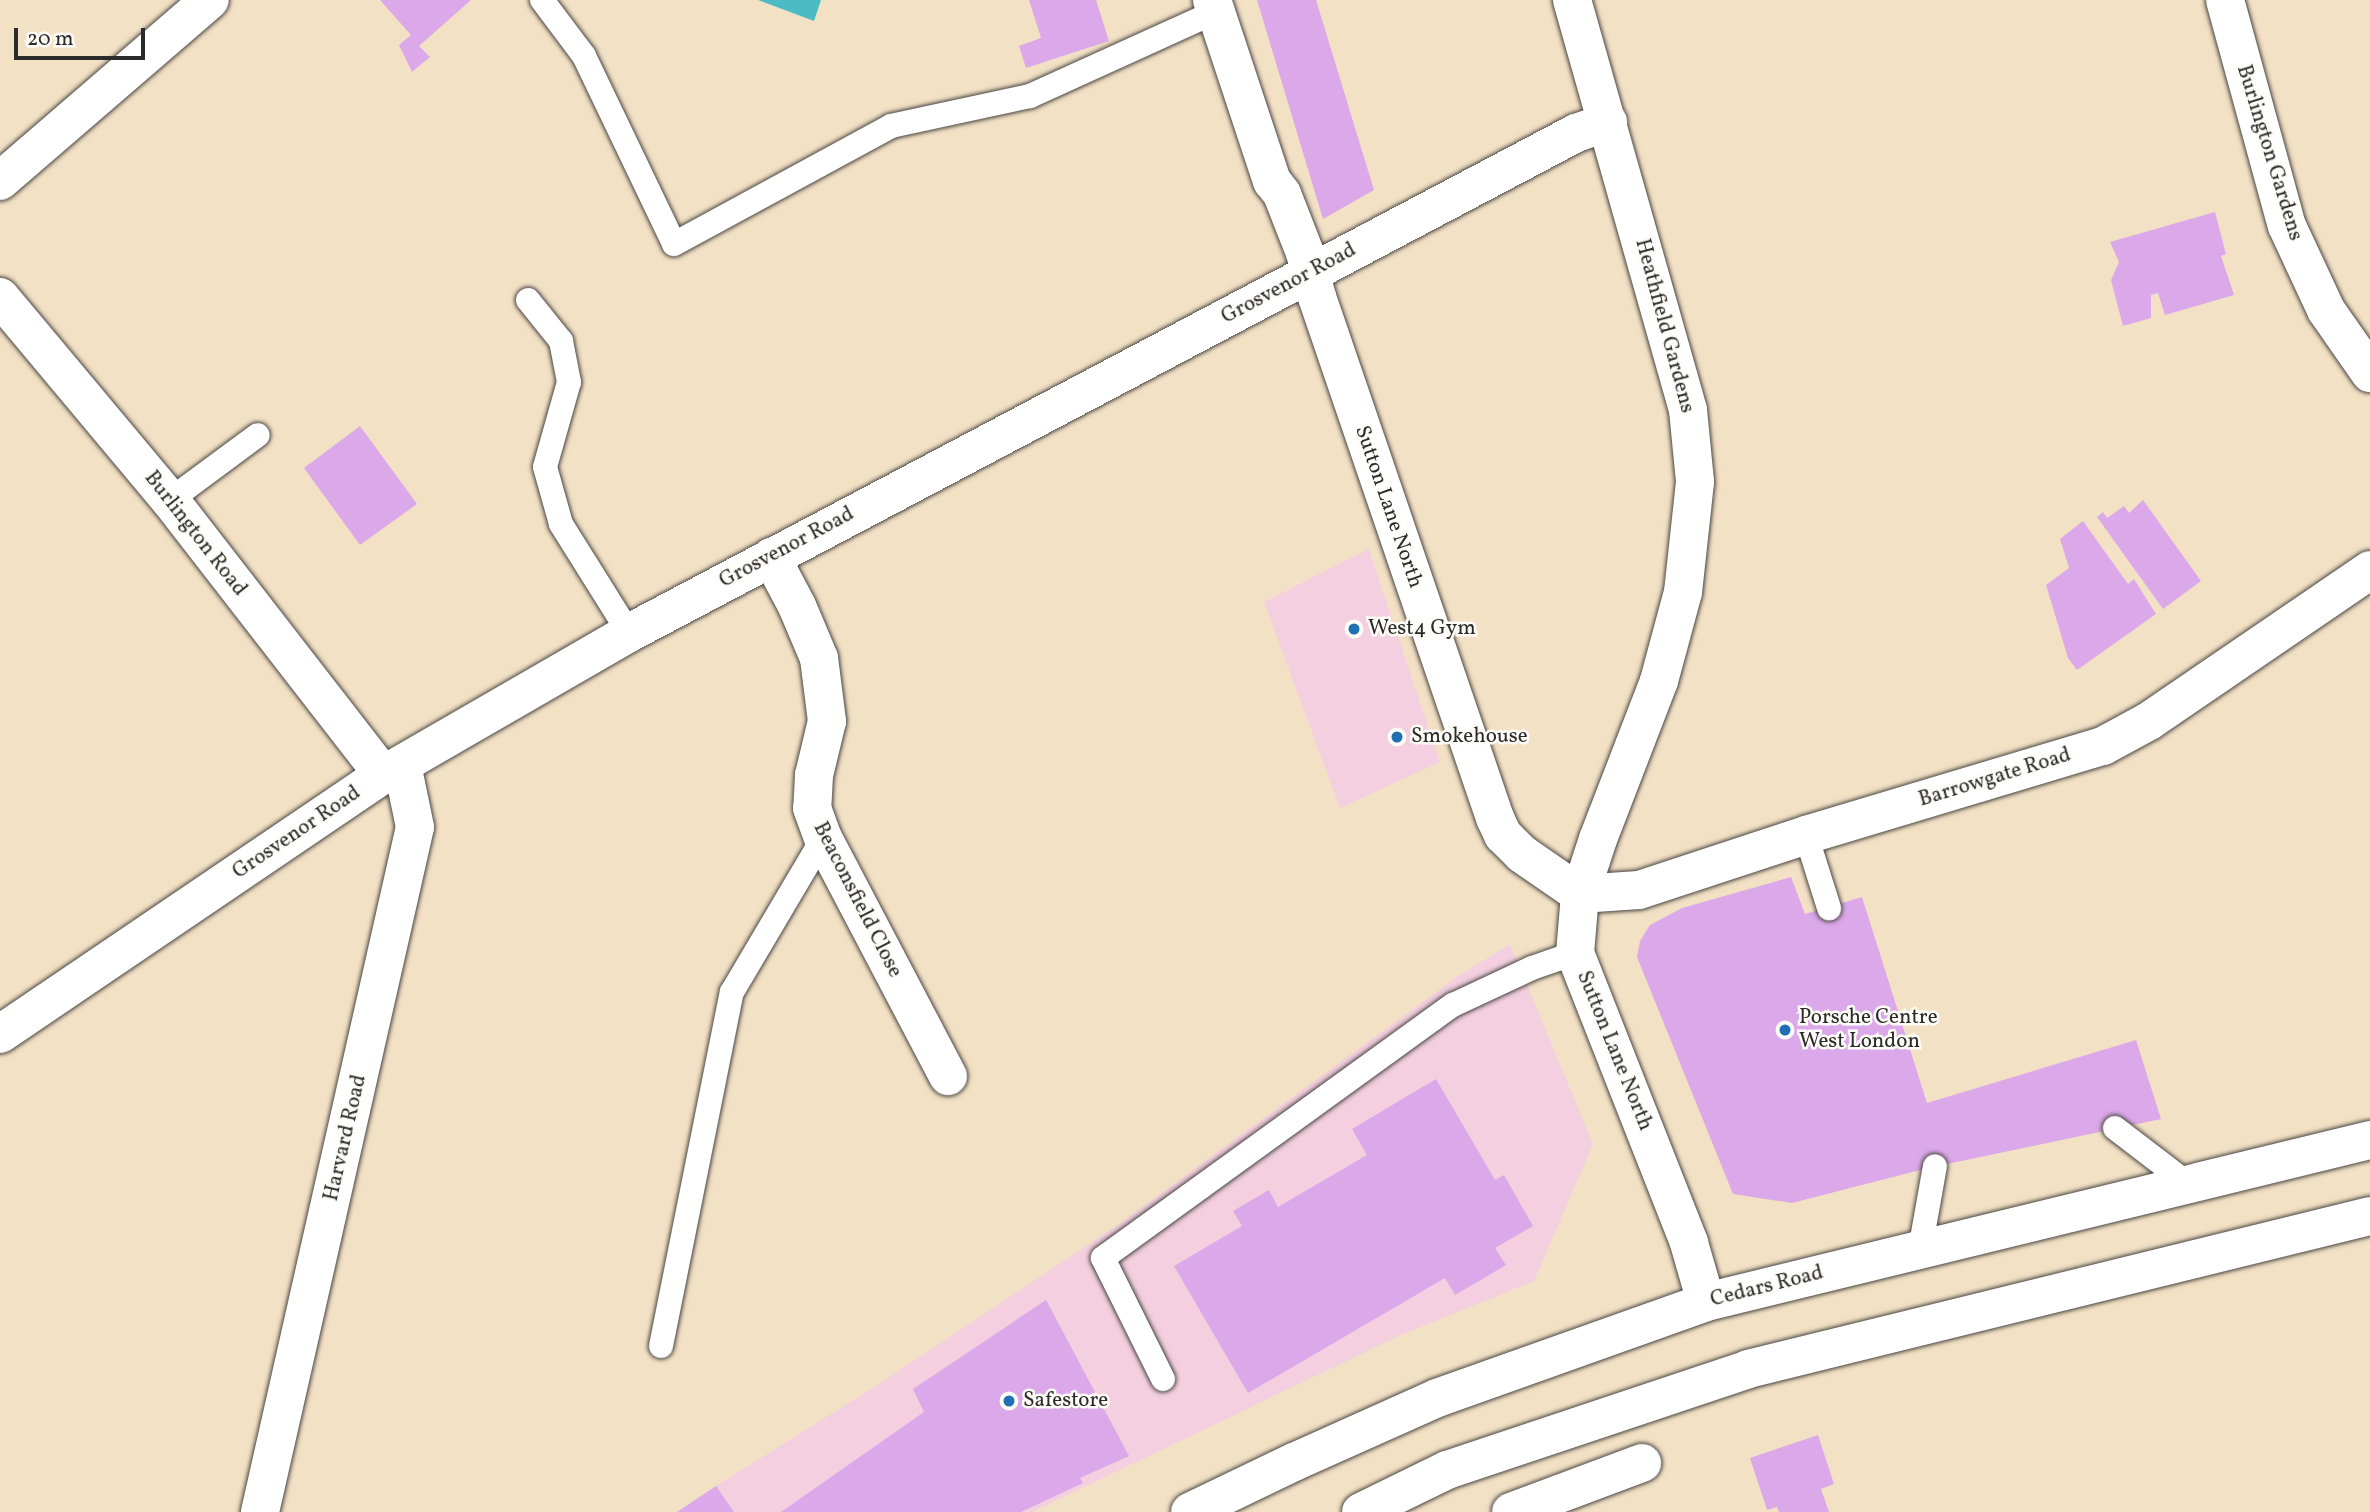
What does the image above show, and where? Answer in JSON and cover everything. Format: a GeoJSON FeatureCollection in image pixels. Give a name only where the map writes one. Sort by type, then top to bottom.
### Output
{"type":"FeatureCollection","features":[{"type":"Feature","properties":{"kind":"main road"},"geometry":{"type":"LineString","coordinates":[[0,181],[210,0]]}},
{"type":"Feature","properties":{"kind":"main road","name":"Heathfield Gardens"},"geometry":{"type":"LineString","coordinates":[[1572,0],[1688,410],[1695,482],[1683,592],[1659,681],[1598,839],[1580,894]]}},
{"type":"Feature","properties":{"kind":"main road","name":"Burlington Gardens"},"geometry":{"type":"LineString","coordinates":[[2225,0],[2287,226],[2326,310],[2370,373]]}},
{"type":"Feature","properties":{"kind":"main road","name":"Sutton Lane North"},"geometry":{"type":"LineString","coordinates":[[1213,6],[1272,181],[1282,194],[1306,253],[1309,273],[1494,818],[1503,835],[1522,854],[1580,894],[1575,953],[1689,1243],[1706,1302]]}},
{"type":"Feature","properties":{"kind":"main road","name":"Grosvenor Road"},"geometry":{"type":"LineString","coordinates":[[0,1034],[393,770],[629,633],[1576,133],[1608,122]]}},
{"type":"Feature","properties":{"kind":"main road","name":"Burlington Road"},"geometry":{"type":"LineString","coordinates":[[0,297],[393,770]]}},
{"type":"Feature","properties":{"kind":"main road","name":"Beaconsfield Close"},"geometry":{"type":"LineString","coordinates":[[771,557],[797,606],[819,659],[827,721],[814,775],[812,808],[823,838],[948,1076]]}},
{"type":"Feature","properties":{"kind":"main road","name":"Barrowgate Road"},"geometry":{"type":"LineString","coordinates":[[1580,894],[1639,890],[1806,835],[2103,746],[2149,721],[2370,570]]}},
{"type":"Feature","properties":{"kind":"main road","name":"Harvard Road"},"geometry":{"type":"LineString","coordinates":[[260,1512],[415,827],[393,770]]}},
{"type":"Feature","properties":{"kind":"main road","name":"Cedars Road"},"geometry":{"type":"LineString","coordinates":[[1190,1512],[1437,1398],[1706,1302],[2370,1140]]}},
{"type":"Feature","properties":{"kind":"main road"},"geometry":{"type":"LineString","coordinates":[[1360,1512],[1447,1470],[1748,1369],[2370,1216]]}},
{"type":"Feature","properties":{"kind":"main road"},"geometry":{"type":"LineString","coordinates":[[1511,1512],[1642,1462]]}},
{"type":"Feature","properties":{"kind":"lane"},"geometry":{"type":"LineString","coordinates":[[542,0],[584,56],[674,244],[891,126],[1030,96],[1213,6]]}},
{"type":"Feature","properties":{"kind":"lane"},"geometry":{"type":"LineString","coordinates":[[528,300],[561,341],[569,382],[545,467],[561,524],[629,633]]}},
{"type":"Feature","properties":{"kind":"lane"},"geometry":{"type":"LineString","coordinates":[[170,500],[258,435]]}},
{"type":"Feature","properties":{"kind":"lane"},"geometry":{"type":"LineString","coordinates":[[1806,835],[1829,908]]}},
{"type":"Feature","properties":{"kind":"lane"},"geometry":{"type":"LineString","coordinates":[[661,1346],[732,992],[823,838]]}},
{"type":"Feature","properties":{"kind":"lane"},"geometry":{"type":"LineString","coordinates":[[1163,1379],[1103,1258],[1453,1005],[1532,968],[1575,953]]}},
{"type":"Feature","properties":{"kind":"lane"},"geometry":{"type":"LineString","coordinates":[[2115,1128],[2188,1184]]}},
{"type":"Feature","properties":{"kind":"lane"},"geometry":{"type":"LineString","coordinates":[[1920,1250],[1935,1166]]}},
{"type":"Feature","properties":{"kind":"shaded area"},"geometry":{"type":"Polygon","coordinates":[[[1369,549],[1440,762],[1340,808],[1264,602],[1369,549]]]}},
{"type":"Feature","properties":{"kind":"shaded area"},"geometry":{"type":"Polygon","coordinates":[[[1510,944],[1593,1144],[1534,1281],[1401,1335],[1032,1512],[734,1512],[716,1486],[871,1389],[1118,1225],[1458,976],[1510,944]]]}},
{"type":"Feature","properties":{"kind":"water"},"geometry":{"type":"Polygon","coordinates":[[[758,0],[821,0],[814,21],[758,0]]]}},
{"type":"Feature","properties":{"kind":"building"},"geometry":{"type":"Polygon","coordinates":[[[380,0],[471,0],[419,46],[430,57],[412,72],[399,45],[411,35],[380,0]]]}},
{"type":"Feature","properties":{"kind":"building"},"geometry":{"type":"Polygon","coordinates":[[[1029,0],[1096,0],[1109,41],[1026,68],[1019,46],[1041,38],[1029,0]]]}},
{"type":"Feature","properties":{"kind":"building"},"geometry":{"type":"Polygon","coordinates":[[[1257,0],[1316,0],[1374,190],[1323,219],[1257,0]]]}},
{"type":"Feature","properties":{"kind":"building"},"geometry":{"type":"Polygon","coordinates":[[[2215,212],[2226,254],[2221,256],[2234,295],[2165,315],[2158,293],[2151,295],[2151,318],[2123,326],[2111,280],[2119,262],[2110,242],[2215,212]]]}},
{"type":"Feature","properties":{"kind":"building"},"geometry":{"type":"Polygon","coordinates":[[[360,426],[417,504],[360,545],[304,468],[360,426]]]}},
{"type":"Feature","properties":{"kind":"building"},"geometry":{"type":"Polygon","coordinates":[[[2143,500],[2201,581],[2163,609],[2097,517],[2103,512],[2107,518],[2124,506],[2129,513],[2143,500]]]}},
{"type":"Feature","properties":{"kind":"building"},"geometry":{"type":"Polygon","coordinates":[[[2083,521],[2128,584],[2134,579],[2156,614],[2077,670],[2068,658],[2046,585],[2069,568],[2060,539],[2083,521]]]}},
{"type":"Feature","properties":{"kind":"building","name":"Porsche Centre West London"},"geometry":{"type":"Polygon","coordinates":[[[1791,877],[1805,914],[1862,897],[1927,1103],[2136,1040],[2161,1119],[1928,1168],[1792,1203],[1733,1194],[1637,957],[1640,941],[1650,925],[1682,908],[1791,877]]]}},
{"type":"Feature","properties":{"kind":"building"},"geometry":{"type":"Polygon","coordinates":[[[1436,1079],[1495,1180],[1504,1175],[1533,1226],[1495,1248],[1506,1265],[1455,1295],[1445,1278],[1248,1393],[1174,1266],[1242,1226],[1233,1211],[1269,1190],[1278,1207],[1367,1155],[1352,1129],[1436,1079]]]}},
{"type":"Feature","properties":{"kind":"building","name":"Safestore"},"geometry":{"type":"Polygon","coordinates":[[[1046,1300],[1129,1456],[1080,1478],[1083,1483],[1021,1512],[781,1512],[924,1412],[913,1389],[1046,1300]]]}},
{"type":"Feature","properties":{"kind":"building"},"geometry":{"type":"Polygon","coordinates":[[[1818,1435],[1834,1484],[1821,1489],[1829,1512],[1779,1512],[1777,1507],[1767,1510],[1750,1458],[1818,1435]]]}},
{"type":"Feature","properties":{"kind":"building"},"geometry":{"type":"Polygon","coordinates":[[[716,1486],[734,1512],[677,1512],[716,1486]]]}},
{"type":"Feature","properties":{"kind":"place","name":"West4 Gym"},"geometry":{"type":"Point","coordinates":[1354,629]}},
{"type":"Feature","properties":{"kind":"place","name":"Smokehouse"},"geometry":{"type":"Point","coordinates":[1397,737]}},
{"type":"Feature","properties":{"kind":"place","name":"Porsche Centre West London"},"geometry":{"type":"Point","coordinates":[1785,1030]}},
{"type":"Feature","properties":{"kind":"place","name":"Safestore"},"geometry":{"type":"Point","coordinates":[1009,1401]}}]}
